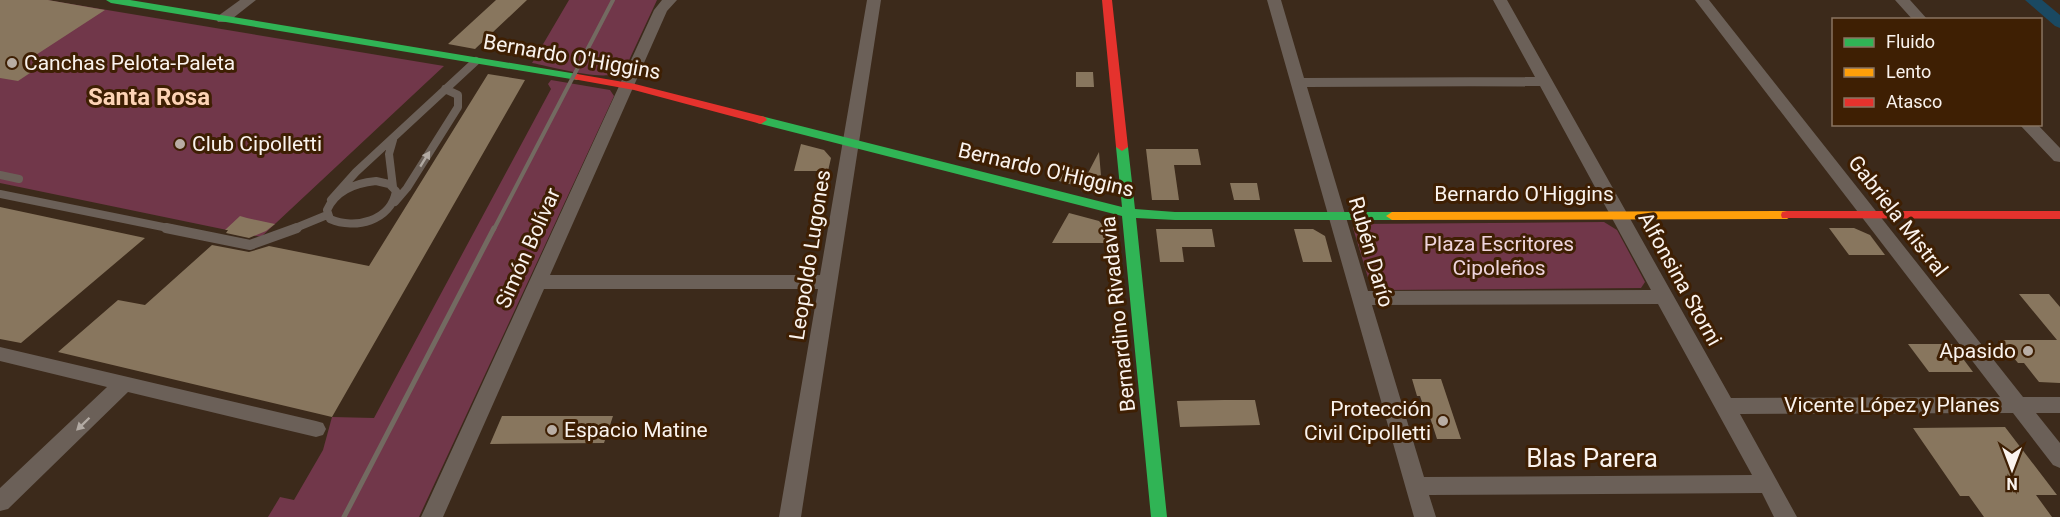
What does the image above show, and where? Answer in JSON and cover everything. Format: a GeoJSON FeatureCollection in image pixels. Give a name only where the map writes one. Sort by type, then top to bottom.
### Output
{"type":"FeatureCollection","features":[{"type":"Feature","properties":{"kind":"main road","name":"Bernardo O'Higgins"},"geometry":{"type":"LineString","coordinates":[[111,0],[626,85],[1079,202],[1130,213],[1175,216],[2060,215]]}},
{"type":"Feature","properties":{"kind":"main road","name":"Bernardino Rivadavia"},"geometry":{"type":"LineString","coordinates":[[1107,0],[1159,517]]}},
{"type":"Feature","properties":{"kind":"street"},"geometry":{"type":"LineString","coordinates":[[223,19],[249,0]]}},
{"type":"Feature","properties":{"kind":"street","name":"Simón Bolívar"},"geometry":{"type":"LineString","coordinates":[[432,517],[626,85],[662,7],[670,0]]}},
{"type":"Feature","properties":{"kind":"street","name":"Leopoldo Lugones"},"geometry":{"type":"LineString","coordinates":[[790,517],[874,0]]}},
{"type":"Feature","properties":{"kind":"street","name":"Rubén Darío"},"geometry":{"type":"LineString","coordinates":[[1274,0],[1425,517]]}},
{"type":"Feature","properties":{"kind":"street","name":"Alfonsina Storni"},"geometry":{"type":"LineString","coordinates":[[1500,0],[1786,517]]}},
{"type":"Feature","properties":{"kind":"street","name":"Gabriela Mistral"},"geometry":{"type":"LineString","coordinates":[[1702,0],[2060,459]]}},
{"type":"Feature","properties":{"kind":"street"},"geometry":{"type":"LineString","coordinates":[[1902,0],[1919,18]]}},
{"type":"Feature","properties":{"kind":"street"},"geometry":{"type":"LineString","coordinates":[[1298,83],[1545,81]]}},
{"type":"Feature","properties":{"kind":"street"},"geometry":{"type":"LineString","coordinates":[[2029,126],[2060,157]]}},
{"type":"Feature","properties":{"kind":"street"},"geometry":{"type":"LineString","coordinates":[[537,282],[828,282]]}},
{"type":"Feature","properties":{"kind":"street"},"geometry":{"type":"LineString","coordinates":[[1361,298],[1664,297]]}},
{"type":"Feature","properties":{"kind":"street"},"geometry":{"type":"LineString","coordinates":[[0,354],[316,429]]}},
{"type":"Feature","properties":{"kind":"street"},"geometry":{"type":"LineString","coordinates":[[0,502],[125,383]]}},
{"type":"Feature","properties":{"kind":"street","name":"Vicente López y Planes"},"geometry":{"type":"LineString","coordinates":[[1725,405],[2060,405]]}},
{"type":"Feature","properties":{"kind":"street","name":"Blas Parera"},"geometry":{"type":"LineString","coordinates":[[1416,486],[1768,484]]}},
{"type":"Feature","properties":{"kind":"lane"},"geometry":{"type":"LineString","coordinates":[[445,89],[458,95],[458,107],[409,185],[391,206],[372,219],[355,224],[334,222],[327,215],[327,210],[332,200],[352,176],[445,89],[476,61]]}},
{"type":"Feature","properties":{"kind":"lane"},"geometry":{"type":"LineString","coordinates":[[391,206],[396,196],[389,154],[394,137]]}},
{"type":"Feature","properties":{"kind":"lane"},"geometry":{"type":"LineString","coordinates":[[0,175],[19,179]]}},
{"type":"Feature","properties":{"kind":"lane"},"geometry":{"type":"LineString","coordinates":[[332,200],[343,190],[360,183],[376,181],[393,187]]}},
{"type":"Feature","properties":{"kind":"lane"},"geometry":{"type":"LineString","coordinates":[[0,194],[250,245],[266,241],[327,215]]}},
{"type":"Feature","properties":{"kind":"green space","name":"Club Cipolletti"},"geometry":{"type":"Polygon","coordinates":[[[0,0],[47,0],[444,66],[261,237],[0,183],[0,0]]]}},
{"type":"Feature","properties":{"kind":"green space"},"geometry":{"type":"Polygon","coordinates":[[[569,0],[657,0],[624,71],[615,74],[592,75],[532,63],[569,0]]]}},
{"type":"Feature","properties":{"kind":"green space"},"geometry":{"type":"Polygon","coordinates":[[[551,80],[610,90],[614,96],[419,517],[268,517],[280,497],[294,500],[323,450],[332,417],[374,418],[551,89],[548,84],[551,80]]]}},
{"type":"Feature","properties":{"kind":"green space","name":"Plaza Escritores Cipoleños"},"geometry":{"type":"Polygon","coordinates":[[[1604,222],[1617,230],[1645,282],[1641,288],[1381,290],[1373,287],[1369,281],[1353,228],[1356,224],[1604,222]]]}},
{"type":"Feature","properties":{"kind":"building"},"geometry":{"type":"Polygon","coordinates":[[[0,0],[48,0],[105,10],[22,64],[39,67],[18,81],[0,78],[0,0]]]}},
{"type":"Feature","properties":{"kind":"building"},"geometry":{"type":"Polygon","coordinates":[[[496,0],[527,0],[475,49],[448,44],[496,0]]]}},
{"type":"Feature","properties":{"kind":"building"},"geometry":{"type":"Polygon","coordinates":[[[1076,72],[1093,72],[1094,87],[1076,87],[1076,72]]]}},
{"type":"Feature","properties":{"kind":"building"},"geometry":{"type":"Polygon","coordinates":[[[488,74],[525,80],[332,417],[58,352],[118,300],[145,305],[212,245],[249,252],[269,246],[369,266],[488,74]]]}},
{"type":"Feature","properties":{"kind":"building"},"geometry":{"type":"Polygon","coordinates":[[[801,144],[824,150],[831,158],[828,171],[794,171],[801,144]]]}},
{"type":"Feature","properties":{"kind":"building"},"geometry":{"type":"Polygon","coordinates":[[[1146,149],[1198,149],[1201,165],[1174,165],[1179,200],[1152,200],[1146,149]]]}},
{"type":"Feature","properties":{"kind":"building"},"geometry":{"type":"Polygon","coordinates":[[[1099,152],[1102,188],[1090,193],[1081,191],[1083,188],[1059,181],[1067,167],[1088,173],[1099,152]]]}},
{"type":"Feature","properties":{"kind":"building"},"geometry":{"type":"Polygon","coordinates":[[[1230,183],[1257,183],[1260,200],[1234,200],[1230,183]]]}},
{"type":"Feature","properties":{"kind":"building"},"geometry":{"type":"Polygon","coordinates":[[[0,207],[145,238],[21,343],[0,339],[0,207]]]}},
{"type":"Feature","properties":{"kind":"building"},"geometry":{"type":"Polygon","coordinates":[[[1069,213],[1099,221],[1105,228],[1107,243],[1052,243],[1069,213]]]}},
{"type":"Feature","properties":{"kind":"building"},"geometry":{"type":"Polygon","coordinates":[[[240,216],[275,224],[266,231],[249,238],[226,233],[228,230],[225,230],[240,216]]]}},
{"type":"Feature","properties":{"kind":"building"},"geometry":{"type":"Polygon","coordinates":[[[1829,228],[1854,228],[1870,235],[1885,255],[1849,255],[1829,228]]]}},
{"type":"Feature","properties":{"kind":"building"},"geometry":{"type":"Polygon","coordinates":[[[1156,229],[1212,229],[1215,247],[1182,247],[1184,262],[1160,262],[1156,229]]]}},
{"type":"Feature","properties":{"kind":"building"},"geometry":{"type":"Polygon","coordinates":[[[1294,229],[1313,229],[1325,236],[1332,262],[1303,262],[1294,229]]]}},
{"type":"Feature","properties":{"kind":"building"},"geometry":{"type":"Polygon","coordinates":[[[2019,294],[2049,294],[2060,307],[2060,383],[2039,382],[2024,363],[2018,363],[1999,340],[2057,340],[2019,294]]]}},
{"type":"Feature","properties":{"kind":"building"},"geometry":{"type":"Polygon","coordinates":[[[1908,344],[1952,344],[1973,372],[1929,372],[1908,344]]]}},
{"type":"Feature","properties":{"kind":"building","name":"Protección Civil Cipolletti"},"geometry":{"type":"Polygon","coordinates":[[[1412,379],[1441,379],[1461,439],[1437,439],[1425,402],[1417,396],[1412,379]]]}},
{"type":"Feature","properties":{"kind":"building"},"geometry":{"type":"Polygon","coordinates":[[[1255,400],[1260,425],[1180,427],[1177,401],[1255,400]]]}},
{"type":"Feature","properties":{"kind":"building","name":"Espacio Matine"},"geometry":{"type":"Polygon","coordinates":[[[502,416],[613,416],[604,443],[490,444],[502,416]]]}},
{"type":"Feature","properties":{"kind":"building"},"geometry":{"type":"Polygon","coordinates":[[[2005,427],[2057,495],[2036,495],[2052,517],[1984,517],[1969,496],[1960,496],[1913,428],[2005,427]]]}},
{"type":"Feature","properties":{"kind":"waterway"},"geometry":{"type":"LineString","coordinates":[[2033,0],[2060,23]]}},
{"type":"Feature","properties":{"kind":"railway"},"geometry":{"type":"LineString","coordinates":[[494,229],[613,0]]}},
{"type":"Feature","properties":{"kind":"railway"},"geometry":{"type":"LineString","coordinates":[[344,517],[494,228]]}},
{"type":"Feature","properties":{"kind":"traffic: fast"},"geometry":{"type":"LineString","coordinates":[[111,0],[577,77]]}},
{"type":"Feature","properties":{"kind":"traffic: fast"},"geometry":{"type":"LineString","coordinates":[[761,120],[1130,213],[1175,216],[1392,216]]}},
{"type":"Feature","properties":{"kind":"traffic: fast"},"geometry":{"type":"LineString","coordinates":[[1122,147],[1159,517]]}},
{"type":"Feature","properties":{"kind":"traffic: slow"},"geometry":{"type":"LineString","coordinates":[[1392,216],[1787,215]]}},
{"type":"Feature","properties":{"kind":"traffic: jam"},"geometry":{"type":"LineString","coordinates":[[1107,0],[1122,147]]}},
{"type":"Feature","properties":{"kind":"traffic: jam"},"geometry":{"type":"LineString","coordinates":[[577,77],[635,87],[761,120]]}},
{"type":"Feature","properties":{"kind":"traffic: jam"},"geometry":{"type":"LineString","coordinates":[[1787,215],[2060,215]]}},
{"type":"Feature","properties":{"kind":"place","name":"Canchas Pelota-Paleta"},"geometry":{"type":"Point","coordinates":[12,63]}},
{"type":"Feature","properties":{"kind":"place","name":"Club Cipolletti"},"geometry":{"type":"Point","coordinates":[180,144]}},
{"type":"Feature","properties":{"kind":"place","name":"Apasido"},"geometry":{"type":"Point","coordinates":[2028,351]}},
{"type":"Feature","properties":{"kind":"place","name":"Protección Civil Cipolletti"},"geometry":{"type":"Point","coordinates":[1443,421]}},
{"type":"Feature","properties":{"kind":"place","name":"Espacio Matine"},"geometry":{"type":"Point","coordinates":[552,430]}},
{"type":"Feature","properties":{"kind":"district","name":"Santa Rosa"},"geometry":{"type":"Point","coordinates":[149,97]}}]}
